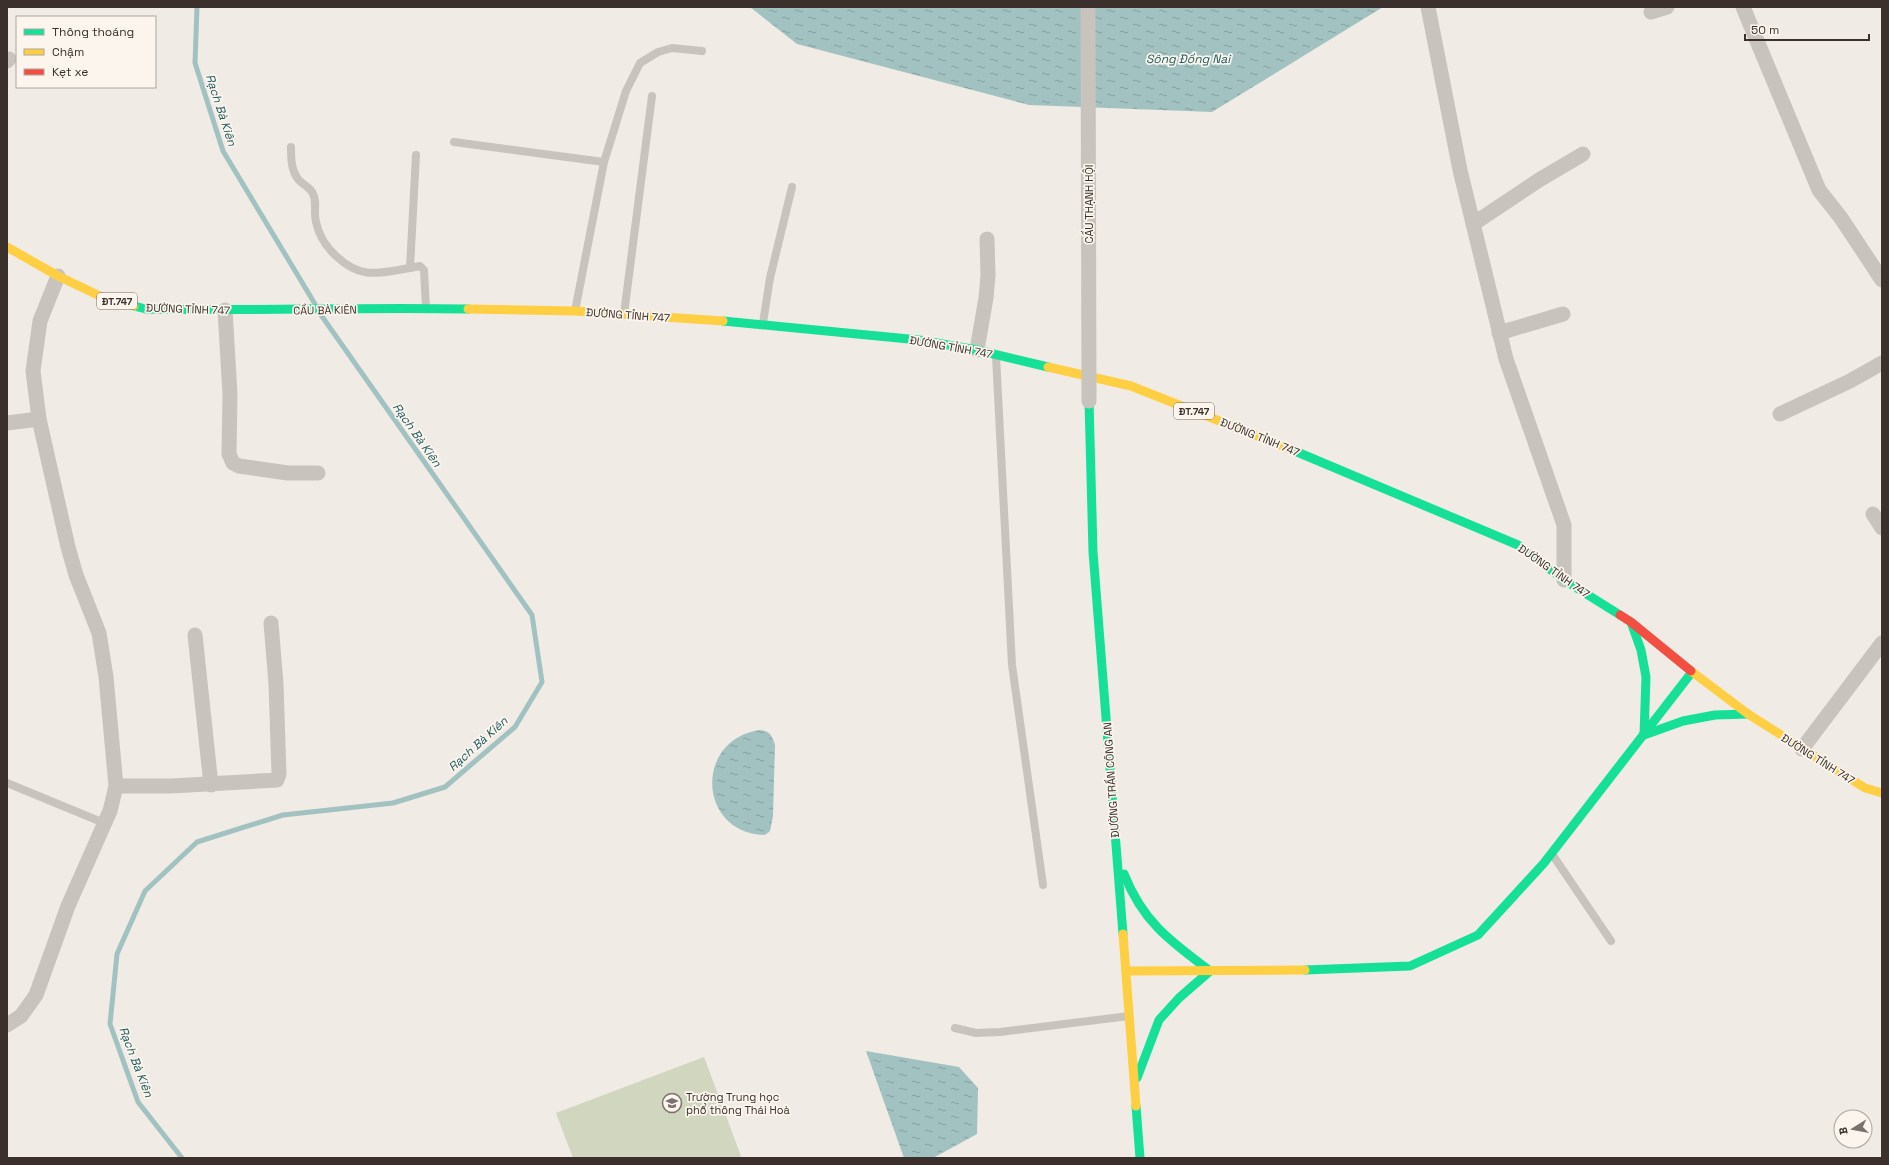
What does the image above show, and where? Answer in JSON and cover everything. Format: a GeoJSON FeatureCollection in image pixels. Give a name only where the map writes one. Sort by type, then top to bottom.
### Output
{"type":"FeatureCollection","features":[{"type":"Feature","properties":{"kind":"main road","name":"ĐƯỜNG TỈNH 747"},"geometry":{"type":"LineString","coordinates":[[7,247],[58,276],[102,297],[146,309],[232,310]]}},
{"type":"Feature","properties":{"kind":"main road","name":"ĐƯỜNG TỈNH 747"},"geometry":{"type":"LineString","coordinates":[[412,308],[575,312],[624,315],[763,324],[919,340],[976,350],[1131,386],[1328,464],[1518,545],[1564,580],[1631,622],[1692,672],[1748,714],[1802,750],[1865,788],[1882,793]]}},
{"type":"Feature","properties":{"kind":"main road","name":"CẦU BÀ KIÊN"},"geometry":{"type":"LineString","coordinates":[[232,310],[412,308]]}},
{"type":"Feature","properties":{"kind":"main road","name":"ĐƯỜNG TRẦN CÔNG AN"},"geometry":{"type":"LineString","coordinates":[[1089,401],[1093,552],[1140,1158]]}},
{"type":"Feature","properties":{"kind":"main road"},"geometry":{"type":"LineString","coordinates":[[1631,622],[1641,650],[1646,677],[1644,735]]}},
{"type":"Feature","properties":{"kind":"main road"},"geometry":{"type":"LineString","coordinates":[[1126,971],[1306,970],[1410,966],[1478,934],[1552,853],[1692,672]]}},
{"type":"Feature","properties":{"kind":"main road"},"geometry":{"type":"LineString","coordinates":[[1644,735],[1683,721],[1715,715],[1748,714]]}},
{"type":"Feature","properties":{"kind":"main road"},"geometry":{"type":"LineString","coordinates":[[1116,853],[1130,892],[1144,916],[1173,944],[1210,971]]}},
{"type":"Feature","properties":{"kind":"main road"},"geometry":{"type":"LineString","coordinates":[[1134,1085],[1159,1020],[1179,998],[1210,971]]}},
{"type":"Feature","properties":{"kind":"street","name":"CẦU THẠNH HỘI"},"geometry":{"type":"LineString","coordinates":[[1088,7],[1089,401]]}},
{"type":"Feature","properties":{"kind":"street"},"geometry":{"type":"LineString","coordinates":[[1428,7],[1460,170],[1499,333],[1506,359],[1564,525],[1564,580]]}},
{"type":"Feature","properties":{"kind":"street"},"geometry":{"type":"LineString","coordinates":[[1651,12],[1667,7]]}},
{"type":"Feature","properties":{"kind":"street"},"geometry":{"type":"LineString","coordinates":[[1744,7],[1819,190],[1876,260],[1882,280]]}},
{"type":"Feature","properties":{"kind":"street"},"geometry":{"type":"LineString","coordinates":[[1473,224],[1539,180],[1583,154]]}},
{"type":"Feature","properties":{"kind":"street"},"geometry":{"type":"LineString","coordinates":[[976,350],[986,298],[988,275],[987,239]]}},
{"type":"Feature","properties":{"kind":"street"},"geometry":{"type":"LineString","coordinates":[[7,1025],[21,1016],[36,995],[68,906],[110,811],[116,786],[106,677],[99,632],[76,575],[39,419],[33,370],[40,321],[58,276]]}},
{"type":"Feature","properties":{"kind":"street"},"geometry":{"type":"LineString","coordinates":[[232,310],[229,454],[233,463],[239,466],[274,471],[318,474]]}},
{"type":"Feature","properties":{"kind":"street"},"geometry":{"type":"LineString","coordinates":[[1499,333],[1563,314]]}},
{"type":"Feature","properties":{"kind":"street"},"geometry":{"type":"LineString","coordinates":[[1780,414],[1850,381],[1882,363]]}},
{"type":"Feature","properties":{"kind":"street"},"geometry":{"type":"LineString","coordinates":[[7,423],[39,419]]}},
{"type":"Feature","properties":{"kind":"street"},"geometry":{"type":"LineString","coordinates":[[1873,514],[1882,528]]}},
{"type":"Feature","properties":{"kind":"street"},"geometry":{"type":"LineString","coordinates":[[116,786],[210,785],[277,780],[279,774],[276,684],[271,623]]}},
{"type":"Feature","properties":{"kind":"street"},"geometry":{"type":"LineString","coordinates":[[195,634],[210,785]]}},
{"type":"Feature","properties":{"kind":"street"},"geometry":{"type":"LineString","coordinates":[[1802,750],[1882,643]]}},
{"type":"Feature","properties":{"kind":"lane"},"geometry":{"type":"LineString","coordinates":[[575,312],[604,162],[626,90],[640,63],[658,52],[672,48],[702,51]]}},
{"type":"Feature","properties":{"kind":"lane"},"geometry":{"type":"LineString","coordinates":[[624,315],[652,96]]}},
{"type":"Feature","properties":{"kind":"lane"},"geometry":{"type":"LineString","coordinates":[[454,142],[604,162]]}},
{"type":"Feature","properties":{"kind":"lane"},"geometry":{"type":"LineString","coordinates":[[291,147],[293,170],[298,179],[312,192],[315,202],[315,219],[319,235],[330,250],[347,266],[359,272],[376,273],[420,266],[424,270],[426,309]]}},
{"type":"Feature","properties":{"kind":"lane"},"geometry":{"type":"LineString","coordinates":[[410,268],[416,155]]}},
{"type":"Feature","properties":{"kind":"lane"},"geometry":{"type":"LineString","coordinates":[[763,324],[770,278],[792,187]]}},
{"type":"Feature","properties":{"kind":"lane"},"geometry":{"type":"LineString","coordinates":[[996,355],[1012,666],[1043,885]]}},
{"type":"Feature","properties":{"kind":"lane"},"geometry":{"type":"LineString","coordinates":[[7,782],[104,823]]}},
{"type":"Feature","properties":{"kind":"lane"},"geometry":{"type":"LineString","coordinates":[[1552,853],[1611,941]]}},
{"type":"Feature","properties":{"kind":"lane"},"geometry":{"type":"LineString","coordinates":[[955,1028],[976,1033],[1000,1032],[1130,1016]]}},
{"type":"Feature","properties":{"kind":"green space"},"geometry":{"type":"Polygon","coordinates":[[[704,1057],[741,1156],[737,1158],[573,1158],[556,1113],[704,1057]]]}},
{"type":"Feature","properties":{"kind":"water","name":"Sông Đồng Nai"},"geometry":{"type":"Polygon","coordinates":[[[750,7],[1383,7],[1212,112],[1029,105],[797,44],[750,7]]]}},
{"type":"Feature","properties":{"kind":"water"},"geometry":{"type":"Polygon","coordinates":[[[760,730],[770,734],[775,745],[773,816],[770,831],[765,835],[743,830],[726,819],[716,803],[712,785],[715,767],[723,750],[738,737],[760,730]]]}},
{"type":"Feature","properties":{"kind":"water"},"geometry":{"type":"Polygon","coordinates":[[[866,1051],[959,1067],[978,1088],[977,1134],[933,1158],[904,1158],[866,1051]]]}},
{"type":"Feature","properties":{"kind":"waterway","name":"Rạch Bà Kiên"},"geometry":{"type":"LineString","coordinates":[[197,7],[195,63],[223,151],[315,304]]}},
{"type":"Feature","properties":{"kind":"waterway","name":"Rạch Bà Kiên"},"geometry":{"type":"LineString","coordinates":[[182,1158],[138,1102],[110,1024],[117,954],[145,891],[197,842],[283,815],[393,803],[445,787],[515,727],[542,682],[532,615],[321,315]]}},
{"type":"Feature","properties":{"kind":"traffic: fast"},"geometry":{"type":"LineString","coordinates":[[134,306],[146,309],[468,309]]}},
{"type":"Feature","properties":{"kind":"traffic: fast"},"geometry":{"type":"LineString","coordinates":[[723,321],[919,340],[977,350],[1048,367]]}},
{"type":"Feature","properties":{"kind":"traffic: fast"},"geometry":{"type":"LineString","coordinates":[[1089,401],[1093,552],[1123,934]]}},
{"type":"Feature","properties":{"kind":"traffic: fast"},"geometry":{"type":"LineString","coordinates":[[1290,449],[1518,545],[1564,580],[1620,615]]}},
{"type":"Feature","properties":{"kind":"traffic: fast"},"geometry":{"type":"LineString","coordinates":[[1631,622],[1641,650],[1646,677],[1644,735],[1683,721],[1715,715],[1748,714]]}},
{"type":"Feature","properties":{"kind":"traffic: fast"},"geometry":{"type":"LineString","coordinates":[[1305,970],[1410,966],[1478,935],[1544,863],[1692,672]]}},
{"type":"Feature","properties":{"kind":"traffic: fast"},"geometry":{"type":"LineString","coordinates":[[1124,874],[1132,891],[1149,918],[1170,940],[1210,971],[1179,998],[1159,1020],[1137,1078]]}},
{"type":"Feature","properties":{"kind":"traffic: fast"},"geometry":{"type":"LineString","coordinates":[[1136,1106],[1140,1158]]}},
{"type":"Feature","properties":{"kind":"traffic: slow"},"geometry":{"type":"LineString","coordinates":[[7,247],[58,276],[102,297],[134,306]]}},
{"type":"Feature","properties":{"kind":"traffic: slow"},"geometry":{"type":"LineString","coordinates":[[468,309],[575,311],[723,321]]}},
{"type":"Feature","properties":{"kind":"traffic: slow"},"geometry":{"type":"LineString","coordinates":[[1048,367],[1131,386],[1290,449]]}},
{"type":"Feature","properties":{"kind":"traffic: slow"},"geometry":{"type":"LineString","coordinates":[[1691,671],[1748,714],[1865,788],[1882,793]]}},
{"type":"Feature","properties":{"kind":"traffic: slow"},"geometry":{"type":"LineString","coordinates":[[1123,934],[1136,1106]]}},
{"type":"Feature","properties":{"kind":"traffic: slow"},"geometry":{"type":"LineString","coordinates":[[1126,971],[1305,970]]}},
{"type":"Feature","properties":{"kind":"traffic: jam"},"geometry":{"type":"LineString","coordinates":[[1620,615],[1631,622],[1691,671]]}},
{"type":"Feature","properties":{"kind":"place","name":"Trường Trung học phổ thông Thái Hoà"},"geometry":{"type":"Point","coordinates":[672,1103]}}]}
